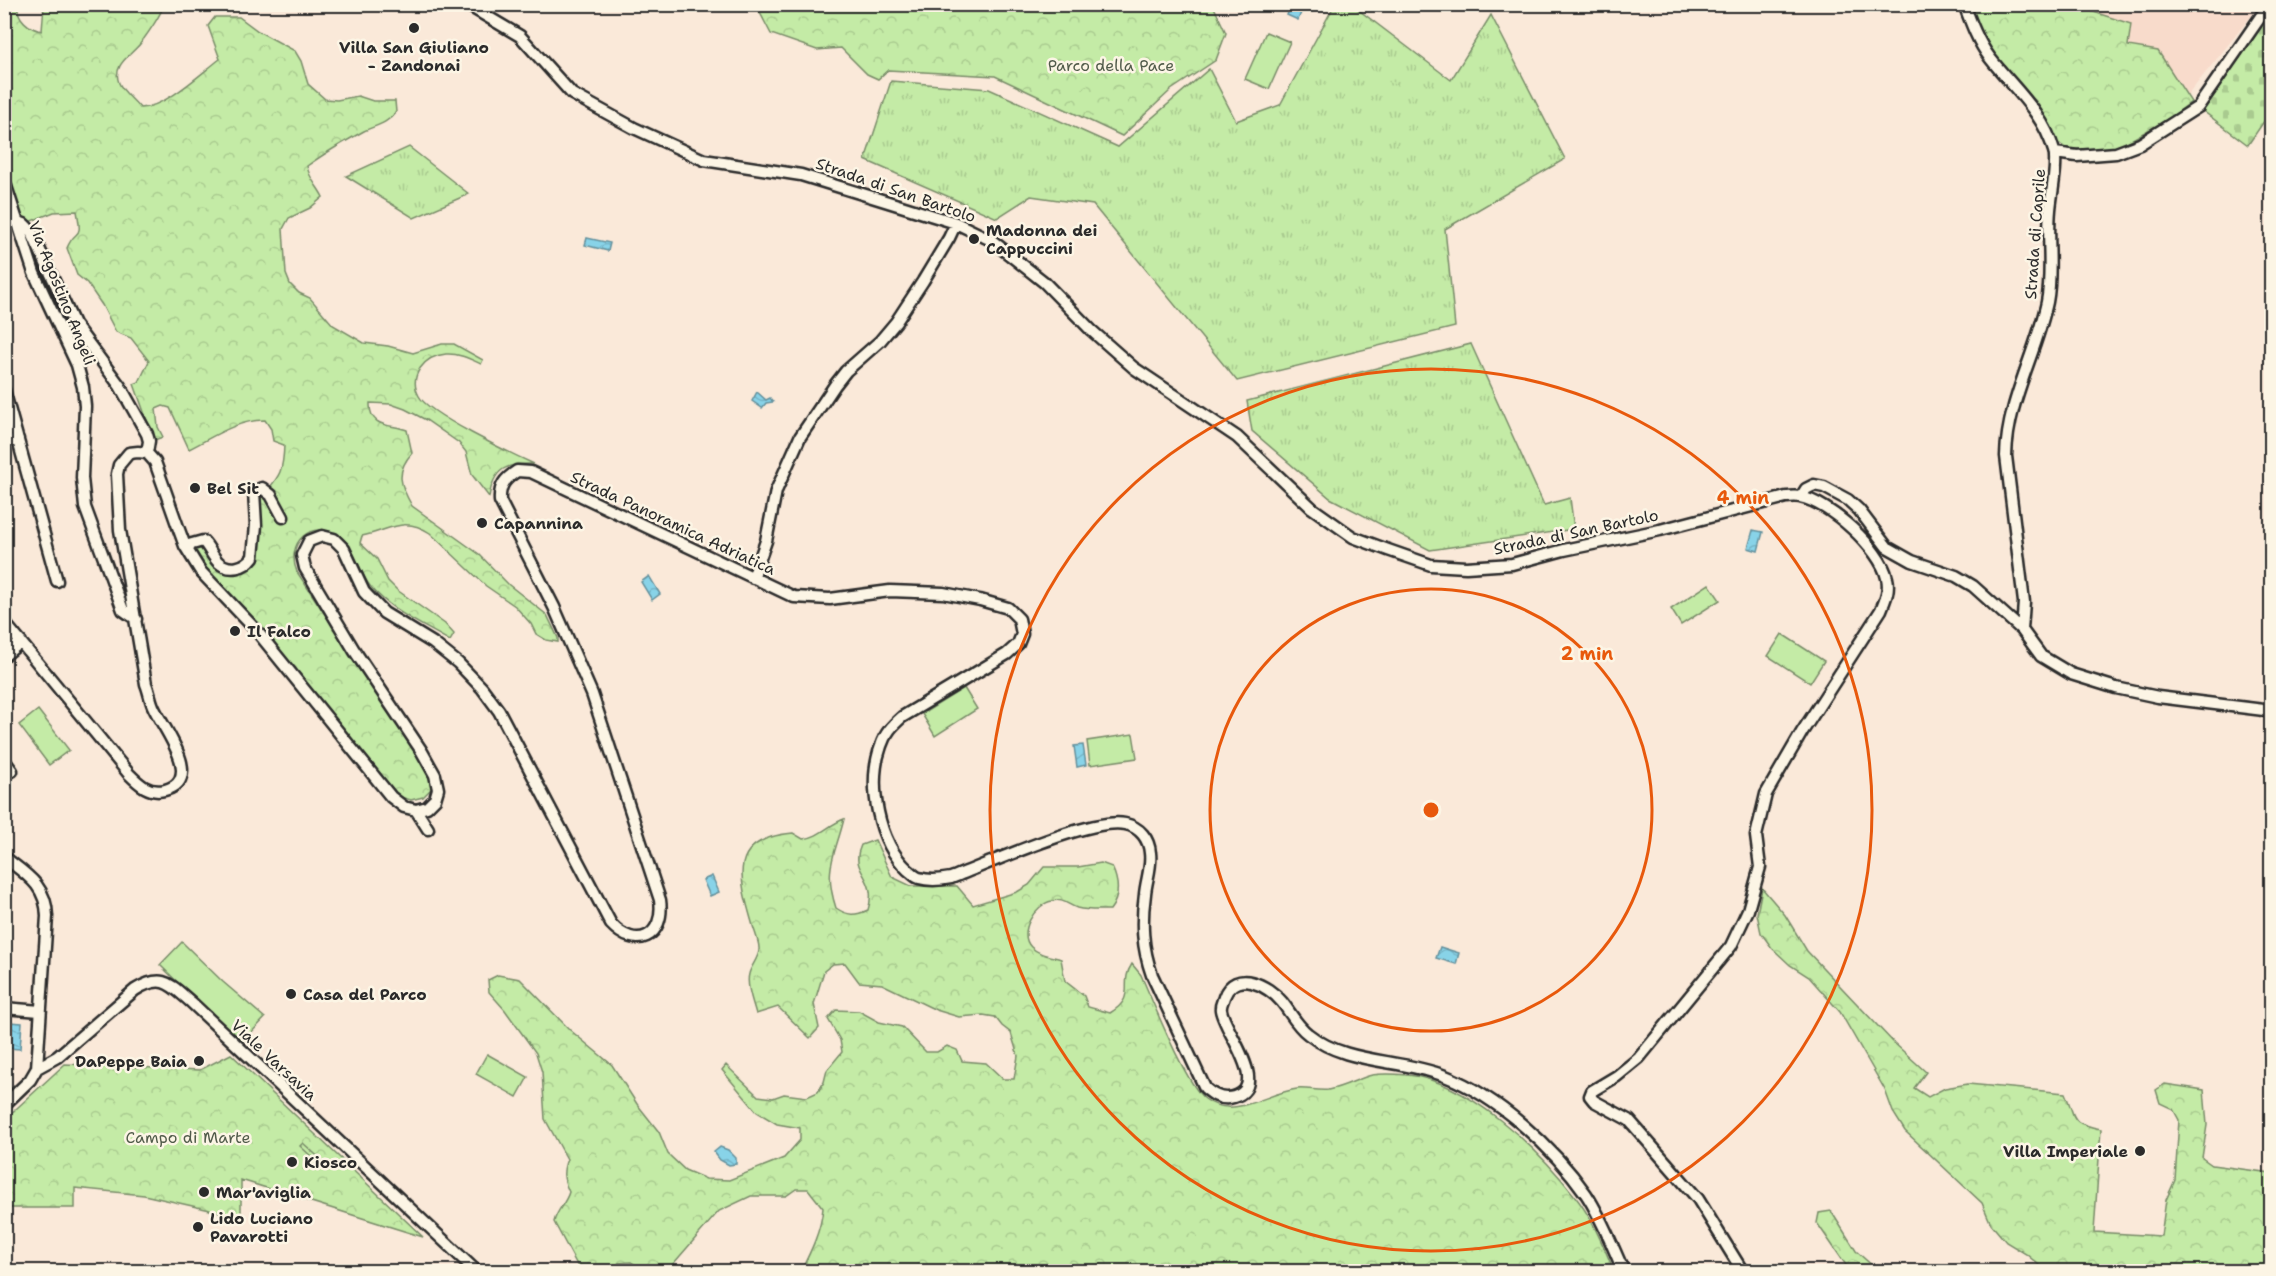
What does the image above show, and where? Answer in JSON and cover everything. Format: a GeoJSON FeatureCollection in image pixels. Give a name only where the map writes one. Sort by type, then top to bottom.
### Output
{"type":"FeatureCollection","features":[{"type":"Feature","properties":{"kind":"street","name":"Strada di San Bartolo"},"geometry":{"type":"LineString","coordinates":[[466,4],[520,36],[572,94],[634,128],[704,160],[801,174],[956,223],[991,240],[1044,282],[1091,330],[1134,368],[1238,437],[1312,508],[1353,537],[1431,566],[1466,567],[1512,564],[1564,550],[1660,530],[1786,497],[1801,497],[1806,489],[1814,485],[1838,494],[1859,510],[1887,547],[1912,561],[1956,576],[1973,586],[2022,630]]}},
{"type":"Feature","properties":{"kind":"street","name":"Strada di Caprile"},"geometry":{"type":"LineString","coordinates":[[1964,4],[1974,31],[1990,57],[2042,120],[2055,153],[2049,214],[2048,298],[2038,339],[2010,418],[2006,436],[2006,456],[2024,602],[2022,630]]}},
{"type":"Feature","properties":{"kind":"street"},"geometry":{"type":"LineString","coordinates":[[2055,153],[2077,156],[2116,153],[2140,144],[2198,107],[2271,5]]}},
{"type":"Feature","properties":{"kind":"street","name":"Via Agostino Angeli"},"geometry":{"type":"LineString","coordinates":[[4,180],[34,273],[77,365],[85,406],[82,478],[85,507],[123,610],[136,619]]}},
{"type":"Feature","properties":{"kind":"street"},"geometry":{"type":"LineString","coordinates":[[16,221],[24,224],[31,231],[74,324],[120,386],[147,435],[149,441],[147,453]]}},
{"type":"Feature","properties":{"kind":"street"},"geometry":{"type":"LineString","coordinates":[[753,578],[766,542],[776,491],[800,436],[846,371],[880,341],[896,322],[950,237],[956,223]]}},
{"type":"Feature","properties":{"kind":"street"},"geometry":{"type":"LineString","coordinates":[[4,390],[57,580]]}},
{"type":"Feature","properties":{"kind":"street"},"geometry":{"type":"LineString","coordinates":[[4,442],[18,439]]}},
{"type":"Feature","properties":{"kind":"street"},"geometry":{"type":"LineString","coordinates":[[4,622],[143,788],[158,792],[171,788],[179,780],[182,768],[180,752],[161,722],[150,695],[120,530],[117,474],[119,465],[129,453],[147,453],[155,462],[185,546],[201,573],[256,630],[391,797],[404,807],[416,810],[428,828]]}},
{"type":"Feature","properties":{"kind":"street","name":"Strada Panoramica Adriatica"},"geometry":{"type":"LineString","coordinates":[[416,810],[427,807],[435,799],[438,789],[435,775],[421,750],[354,650],[305,568],[302,555],[309,541],[322,536],[334,539],[344,549],[364,592],[384,613],[433,643],[458,663],[482,688],[499,711],[611,924],[621,934],[634,939],[648,936],[656,929],[662,913],[660,900],[592,694],[554,607],[500,501],[504,480],[517,471],[531,472],[794,597],[830,599],[890,591],[943,593],[1008,608],[1019,619],[1022,634],[1018,644],[1007,654],[902,717],[890,728],[881,746],[876,768],[876,795],[890,846],[900,862],[917,878],[935,880],[951,878],[1075,831],[1108,824],[1125,824],[1138,829],[1148,841],[1151,855],[1141,927],[1145,955],[1152,975],[1205,1088],[1215,1096],[1228,1098],[1241,1093],[1247,1085],[1249,1073],[1225,1025],[1220,1007],[1227,988],[1241,981],[1257,983],[1279,999],[1305,1033],[1332,1050],[1356,1057],[1394,1062],[1446,1076],[1478,1091],[1512,1117],[1541,1142],[1585,1194],[1624,1272]]}},
{"type":"Feature","properties":{"kind":"street"},"geometry":{"type":"LineString","coordinates":[[185,546],[203,541],[218,562],[235,568],[242,567],[253,557],[256,525],[254,492],[262,488],[271,495],[283,517]]}},
{"type":"Feature","properties":{"kind":"street"},"geometry":{"type":"LineString","coordinates":[[1743,1272],[1698,1199],[1629,1120],[1594,1101],[1590,1096],[1592,1091],[1617,1076],[1638,1058],[1731,946],[1748,910],[1760,867],[1756,836],[1766,794],[1802,732],[1881,610],[1887,594],[1887,579],[1881,564],[1855,530],[1824,507],[1801,497]]}},
{"type":"Feature","properties":{"kind":"street"},"geometry":{"type":"LineString","coordinates":[[2022,630],[2041,656],[2071,674],[2116,688],[2158,697],[2271,711]]}},
{"type":"Feature","properties":{"kind":"street"},"geometry":{"type":"LineString","coordinates":[[4,656],[21,642]]}},
{"type":"Feature","properties":{"kind":"street"},"geometry":{"type":"LineString","coordinates":[[4,760],[12,771]]}},
{"type":"Feature","properties":{"kind":"street"},"geometry":{"type":"LineString","coordinates":[[4,857],[40,888],[47,905],[37,1068]]}},
{"type":"Feature","properties":{"kind":"street","name":"Viale Varsavia"},"geometry":{"type":"LineString","coordinates":[[4,1105],[30,1080],[37,1068],[57,1057],[135,990],[148,982],[159,981],[170,985],[191,1002],[476,1271]]}},
{"type":"Feature","properties":{"kind":"street"},"geometry":{"type":"LineString","coordinates":[[4,1008],[40,1011]]}},
{"type":"Feature","properties":{"kind":"shaded area"},"geometry":{"type":"Polygon","coordinates":[[[2072,5],[2260,5],[2187,96],[2158,51],[2128,46],[2131,24],[2072,5]]]}},
{"type":"Feature","properties":{"kind":"green space"},"geometry":{"type":"Polygon","coordinates":[[[1335,4],[1352,5],[1451,80],[1491,15],[1565,159],[1445,229],[1455,327],[1237,381],[1093,205],[1031,196],[997,218],[865,160],[891,81],[989,89],[1118,147],[1209,69],[1236,121],[1280,105],[1335,4]]]}},
{"type":"Feature","properties":{"kind":"green space"},"geometry":{"type":"Polygon","coordinates":[[[4,5],[18,5],[19,14],[24,22],[42,31],[44,5],[164,5],[147,35],[123,61],[118,71],[119,83],[140,108],[161,102],[171,96],[220,59],[208,26],[215,17],[239,17],[258,31],[295,51],[301,61],[308,84],[325,99],[337,100],[358,96],[373,101],[395,101],[396,112],[389,119],[349,139],[307,166],[311,178],[323,197],[310,208],[289,218],[283,229],[286,274],[290,284],[299,293],[310,298],[333,325],[364,343],[388,346],[413,353],[442,344],[454,344],[483,360],[481,364],[455,354],[438,356],[420,368],[415,381],[419,396],[438,413],[534,464],[509,466],[503,469],[494,479],[489,497],[472,475],[466,452],[459,443],[426,420],[405,409],[391,404],[370,403],[371,411],[373,417],[382,424],[407,430],[412,453],[403,466],[401,479],[412,506],[479,554],[509,585],[547,615],[558,638],[558,642],[546,640],[536,634],[531,624],[515,606],[486,586],[430,533],[420,528],[412,525],[396,526],[362,536],[360,543],[377,559],[388,581],[397,590],[445,624],[454,634],[450,641],[408,617],[378,595],[366,580],[349,546],[339,536],[329,531],[319,530],[303,536],[295,552],[294,561],[297,572],[421,760],[432,781],[431,789],[423,797],[411,800],[400,797],[289,661],[204,570],[191,547],[201,546],[218,566],[241,571],[255,564],[260,532],[258,502],[278,476],[284,445],[273,441],[271,429],[265,420],[235,426],[189,449],[170,408],[163,406],[156,409],[158,427],[163,437],[154,440],[134,384],[139,382],[149,361],[131,338],[116,332],[87,283],[77,275],[67,248],[79,231],[77,211],[54,212],[29,222],[23,219],[4,165],[5,114],[9,93],[4,57],[4,5]]]}},
{"type":"Feature","properties":{"kind":"green space","name":"Parco della Pace"},"geometry":{"type":"Polygon","coordinates":[[[756,5],[1213,5],[1226,33],[1216,60],[1171,90],[1122,136],[995,76],[888,70],[878,79],[867,74],[841,48],[817,50],[771,34],[756,5]]]}},
{"type":"Feature","properties":{"kind":"green space"},"geometry":{"type":"Polygon","coordinates":[[[1970,5],[2072,5],[2131,24],[2128,46],[2158,51],[2191,102],[2170,118],[2122,145],[2108,149],[2067,149],[2057,142],[2040,108],[1990,49],[1978,27],[1970,5]]]}},
{"type":"Feature","properties":{"kind":"green space"},"geometry":{"type":"Polygon","coordinates":[[[2271,13],[2271,111],[2248,145],[2203,111],[2271,13]]]}},
{"type":"Feature","properties":{"kind":"green space"},"geometry":{"type":"Polygon","coordinates":[[[1266,32],[1290,42],[1269,89],[1245,79],[1266,32]]]}},
{"type":"Feature","properties":{"kind":"green space"},"geometry":{"type":"Polygon","coordinates":[[[409,147],[469,194],[414,218],[346,176],[409,147]]]}},
{"type":"Feature","properties":{"kind":"green space"},"geometry":{"type":"Polygon","coordinates":[[[1471,344],[1544,505],[1570,498],[1574,529],[1430,550],[1330,498],[1252,431],[1247,401],[1471,344]]]}},
{"type":"Feature","properties":{"kind":"green space"},"geometry":{"type":"Polygon","coordinates":[[[1709,584],[1720,600],[1681,625],[1671,609],[1709,584]]]}},
{"type":"Feature","properties":{"kind":"green space"},"geometry":{"type":"Polygon","coordinates":[[[1782,634],[1824,661],[1810,683],[1768,656],[1782,634]]]}},
{"type":"Feature","properties":{"kind":"green space"},"geometry":{"type":"Polygon","coordinates":[[[964,688],[977,709],[935,736],[922,714],[964,688]]]}},
{"type":"Feature","properties":{"kind":"green space"},"geometry":{"type":"Polygon","coordinates":[[[38,710],[69,750],[49,765],[19,725],[38,710]]]}},
{"type":"Feature","properties":{"kind":"green space"},"geometry":{"type":"Polygon","coordinates":[[[1133,734],[1137,758],[1090,765],[1087,741],[1133,734]]]}},
{"type":"Feature","properties":{"kind":"green space"},"geometry":{"type":"Polygon","coordinates":[[[844,819],[832,862],[830,882],[836,908],[848,914],[868,910],[870,889],[860,869],[858,854],[861,845],[875,840],[892,877],[911,886],[957,886],[973,905],[1017,892],[1029,885],[1044,867],[1078,867],[1101,863],[1112,867],[1117,889],[1116,900],[1110,910],[1081,909],[1056,900],[1040,907],[1027,927],[1027,941],[1031,947],[1041,954],[1061,959],[1065,981],[1084,996],[1088,1007],[1110,1013],[1118,1007],[1126,996],[1128,971],[1132,964],[1141,975],[1188,1077],[1205,1099],[1216,1105],[1239,1106],[1297,1089],[1328,1090],[1381,1074],[1408,1075],[1431,1080],[1454,1090],[1477,1103],[1522,1138],[1559,1177],[1586,1212],[1614,1271],[801,1271],[818,1233],[823,1208],[808,1189],[796,1189],[786,1196],[751,1196],[719,1211],[667,1271],[645,1271],[631,1262],[619,1263],[614,1271],[584,1271],[576,1263],[554,1222],[569,1192],[564,1176],[567,1159],[545,1119],[542,1072],[536,1053],[489,992],[488,980],[498,975],[520,979],[570,1030],[612,1065],[637,1104],[659,1132],[668,1154],[685,1170],[706,1179],[729,1180],[784,1158],[800,1140],[800,1128],[777,1124],[757,1112],[722,1070],[726,1065],[758,1096],[773,1098],[784,1094],[807,1097],[818,1092],[827,1070],[842,1052],[840,1040],[828,1019],[836,1010],[859,1011],[879,1022],[902,1027],[926,1052],[937,1052],[947,1046],[957,1050],[962,1061],[986,1063],[1003,1079],[1014,1079],[1018,1056],[1011,1033],[995,1017],[983,1015],[959,1017],[936,1010],[882,984],[859,982],[845,963],[833,964],[824,971],[814,1004],[819,1028],[810,1038],[778,1007],[756,1014],[748,978],[758,955],[759,946],[742,877],[743,864],[748,852],[757,843],[772,837],[793,833],[803,839],[809,838],[844,819]]]}},
{"type":"Feature","properties":{"kind":"green space"},"geometry":{"type":"Polygon","coordinates":[[[1762,888],[1785,915],[1807,951],[1893,1042],[1926,1072],[1914,1088],[1928,1097],[1945,1088],[1968,1084],[2065,1093],[2078,1122],[2101,1129],[2094,1232],[2161,1236],[2166,1200],[2175,1180],[2179,1120],[2173,1109],[2160,1103],[2156,1090],[2165,1084],[2204,1090],[2207,1125],[2202,1158],[2212,1165],[2271,1173],[2271,1271],[2046,1271],[2026,1254],[2006,1242],[1991,1224],[1982,1203],[1905,1131],[1893,1112],[1885,1090],[1840,1012],[1809,977],[1790,965],[1772,948],[1761,933],[1757,914],[1762,888]]]}},
{"type":"Feature","properties":{"kind":"green space"},"geometry":{"type":"Polygon","coordinates":[[[182,942],[223,982],[265,1018],[243,1041],[201,1005],[160,965],[182,942]]]}},
{"type":"Feature","properties":{"kind":"green space","name":"Campo di Marte"},"geometry":{"type":"Polygon","coordinates":[[[231,1054],[423,1237],[241,1180],[241,1217],[144,1195],[75,1188],[75,1208],[5,1208],[5,1119],[65,1064],[200,1070],[231,1054]]]}},
{"type":"Feature","properties":{"kind":"green space"},"geometry":{"type":"Polygon","coordinates":[[[487,1054],[528,1077],[517,1097],[476,1074],[487,1054]]]}},
{"type":"Feature","properties":{"kind":"green space"},"geometry":{"type":"Polygon","coordinates":[[[303,1143],[326,1164],[323,1167],[300,1146],[303,1143]]]}},
{"type":"Feature","properties":{"kind":"green space"},"geometry":{"type":"Polygon","coordinates":[[[1831,1211],[1856,1251],[1875,1268],[1898,1270],[1921,1266],[1926,1271],[1850,1271],[1817,1223],[1819,1213],[1831,1211]]]}},
{"type":"Feature","properties":{"kind":"water"},"geometry":{"type":"Polygon","coordinates":[[[1291,5],[1304,5],[1298,20],[1287,15],[1291,5]]]}},
{"type":"Feature","properties":{"kind":"water"},"geometry":{"type":"Polygon","coordinates":[[[587,238],[610,243],[608,251],[585,245],[587,238]]]}},
{"type":"Feature","properties":{"kind":"water"},"geometry":{"type":"Polygon","coordinates":[[[757,392],[766,400],[770,398],[773,402],[766,403],[762,408],[752,401],[757,392]]]}},
{"type":"Feature","properties":{"kind":"water"},"geometry":{"type":"Polygon","coordinates":[[[1753,530],[1763,532],[1758,551],[1748,548],[1753,530]]]}},
{"type":"Feature","properties":{"kind":"water"},"geometry":{"type":"Polygon","coordinates":[[[649,576],[660,594],[652,600],[641,582],[649,576]]]}},
{"type":"Feature","properties":{"kind":"water"},"geometry":{"type":"Polygon","coordinates":[[[1083,745],[1086,765],[1077,767],[1074,746],[1083,745]]]}},
{"type":"Feature","properties":{"kind":"water"},"geometry":{"type":"Polygon","coordinates":[[[712,876],[719,892],[710,896],[703,880],[712,876]]]}},
{"type":"Feature","properties":{"kind":"water"},"geometry":{"type":"Polygon","coordinates":[[[1440,947],[1459,953],[1456,964],[1436,958],[1440,947]]]}},
{"type":"Feature","properties":{"kind":"water"},"geometry":{"type":"Polygon","coordinates":[[[9,1022],[22,1023],[20,1049],[7,1048],[9,1022]]]}},
{"type":"Feature","properties":{"kind":"water"},"geometry":{"type":"Polygon","coordinates":[[[720,1147],[728,1150],[736,1158],[736,1164],[729,1165],[720,1160],[714,1152],[720,1147]]]}},
{"type":"Feature","properties":{"kind":"place","name":"Villa San Giuliano - Zandonai"},"geometry":{"type":"Point","coordinates":[414,28]}},
{"type":"Feature","properties":{"kind":"place","name":"Madonna dei Cappuccini"},"geometry":{"type":"Point","coordinates":[974,239]}},
{"type":"Feature","properties":{"kind":"place","name":"Bel Sit"},"geometry":{"type":"Point","coordinates":[195,488]}},
{"type":"Feature","properties":{"kind":"place","name":"Capannina"},"geometry":{"type":"Point","coordinates":[482,523]}},
{"type":"Feature","properties":{"kind":"place","name":"Il Falco"},"geometry":{"type":"Point","coordinates":[235,631]}},
{"type":"Feature","properties":{"kind":"place","name":"Casa del Parco"},"geometry":{"type":"Point","coordinates":[291,994]}},
{"type":"Feature","properties":{"kind":"place","name":"DaPeppe Baia"},"geometry":{"type":"Point","coordinates":[199,1061]}},
{"type":"Feature","properties":{"kind":"place","name":"Villa Imperiale"},"geometry":{"type":"Point","coordinates":[2140,1151]}},
{"type":"Feature","properties":{"kind":"place","name":"Kiosco"},"geometry":{"type":"Point","coordinates":[292,1162]}},
{"type":"Feature","properties":{"kind":"place","name":"Mar'aviglia"},"geometry":{"type":"Point","coordinates":[204,1192]}},
{"type":"Feature","properties":{"kind":"place","name":"Lido Luciano Pavarotti"},"geometry":{"type":"Point","coordinates":[198,1227]}}]}
